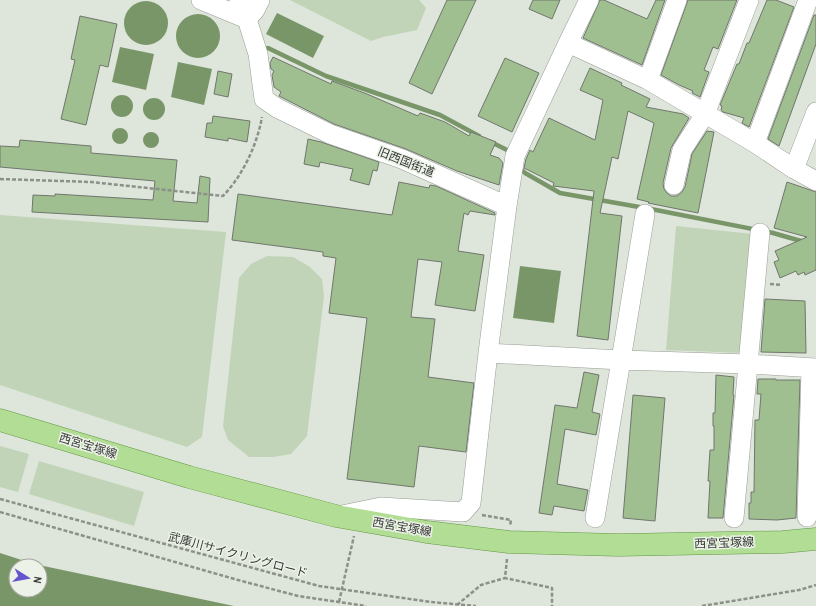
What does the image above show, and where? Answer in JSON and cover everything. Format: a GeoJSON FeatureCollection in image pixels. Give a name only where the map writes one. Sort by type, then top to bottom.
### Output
{"type":"FeatureCollection","features":[{"type":"Feature","properties":{"kind":"main road","name":"西宮宝塚線"},"geometry":{"type":"LineString","coordinates":[[0,420],[190,476],[336,516],[427,532],[509,542],[618,545],[684,545],[782,542],[816,539]]}},
{"type":"Feature","properties":{"kind":"street"},"geometry":{"type":"LineString","coordinates":[[201,0],[247,19]]}},
{"type":"Feature","properties":{"kind":"street"},"geometry":{"type":"LineString","coordinates":[[239,0],[247,19],[258,54],[264,99]]}},
{"type":"Feature","properties":{"kind":"street"},"geometry":{"type":"LineString","coordinates":[[247,19],[255,10],[260,0]]}},
{"type":"Feature","properties":{"kind":"street"},"geometry":{"type":"LineString","coordinates":[[336,516],[381,507],[463,512],[471,503],[488,353],[515,156],[590,0]]}},
{"type":"Feature","properties":{"kind":"street"},"geometry":{"type":"LineString","coordinates":[[648,80],[678,0]]}},
{"type":"Feature","properties":{"kind":"street"},"geometry":{"type":"LineString","coordinates":[[674,185],[682,150],[705,114],[749,0]]}},
{"type":"Feature","properties":{"kind":"street"},"geometry":{"type":"LineString","coordinates":[[755,143],[808,0]]}},
{"type":"Feature","properties":{"kind":"street"},"geometry":{"type":"LineString","coordinates":[[568,43],[648,80],[755,143],[794,169],[816,180]]}},
{"type":"Feature","properties":{"kind":"street","name":"旧西国街道"},"geometry":{"type":"LineString","coordinates":[[264,99],[277,108],[330,134],[402,159],[507,206]]}},
{"type":"Feature","properties":{"kind":"street"},"geometry":{"type":"LineString","coordinates":[[794,169],[816,112]]}},
{"type":"Feature","properties":{"kind":"street"},"geometry":{"type":"LineString","coordinates":[[595,518],[645,214]]}},
{"type":"Feature","properties":{"kind":"street"},"geometry":{"type":"LineString","coordinates":[[734,518],[760,233]]}},
{"type":"Feature","properties":{"kind":"street"},"geometry":{"type":"LineString","coordinates":[[488,353],[814,368],[807,517]]}},
{"type":"Feature","properties":{"kind":"path"},"geometry":{"type":"LineString","coordinates":[[0,179],[91,182],[224,196],[241,172],[259,134],[264,99]]}},
{"type":"Feature","properties":{"kind":"path","name":"武庫川サイクリングロード"},"geometry":{"type":"LineString","coordinates":[[0,499],[319,586],[431,602],[476,606]]}},
{"type":"Feature","properties":{"kind":"path"},"geometry":{"type":"LineString","coordinates":[[0,512],[298,596],[366,606]]}},
{"type":"Feature","properties":{"kind":"path"},"geometry":{"type":"LineString","coordinates":[[463,512],[511,520]]}},
{"type":"Feature","properties":{"kind":"path"},"geometry":{"type":"LineString","coordinates":[[339,602],[352,542]]}},
{"type":"Feature","properties":{"kind":"path"},"geometry":{"type":"LineString","coordinates":[[505,578],[506,563]]}},
{"type":"Feature","properties":{"kind":"path"},"geometry":{"type":"LineString","coordinates":[[457,605],[481,585],[505,578],[552,588],[552,606]]}},
{"type":"Feature","properties":{"kind":"path"},"geometry":{"type":"LineString","coordinates":[[702,606],[799,590],[816,585]]}},
{"type":"Feature","properties":{"kind":"shaded area"},"geometry":{"type":"Polygon","coordinates":[[[290,0],[419,0],[426,8],[417,30],[371,41],[290,0]]]}},
{"type":"Feature","properties":{"kind":"shaded area"},"geometry":{"type":"Polygon","coordinates":[[[142,1],[150,1],[162,7],[168,19],[168,27],[162,39],[150,45],[142,45],[130,39],[124,27],[124,19],[130,7],[142,1]]]}},
{"type":"Feature","properties":{"kind":"shaded area"},"geometry":{"type":"Polygon","coordinates":[[[277,13],[324,36],[313,58],[266,34],[277,13]]]}},
{"type":"Feature","properties":{"kind":"shaded area"},"geometry":{"type":"Polygon","coordinates":[[[194,14],[202,14],[214,20],[220,32],[220,40],[214,52],[202,58],[194,58],[182,52],[176,40],[176,32],[182,20],[194,14]]]}},
{"type":"Feature","properties":{"kind":"shaded area"},"geometry":{"type":"Polygon","coordinates":[[[120,47],[154,54],[146,90],[112,82],[120,47]]]}},
{"type":"Feature","properties":{"kind":"shaded area"},"geometry":{"type":"Polygon","coordinates":[[[178,62],[212,69],[204,105],[171,97],[178,62]]]}},
{"type":"Feature","properties":{"kind":"shaded area"},"geometry":{"type":"Polygon","coordinates":[[[118,95],[126,95],[133,102],[133,110],[126,117],[118,117],[111,110],[111,102],[118,95]]]}},
{"type":"Feature","properties":{"kind":"shaded area"},"geometry":{"type":"Polygon","coordinates":[[[150,98],[158,98],[165,105],[165,113],[158,120],[150,120],[143,113],[143,105],[150,98]]]}},
{"type":"Feature","properties":{"kind":"shaded area"},"geometry":{"type":"Polygon","coordinates":[[[117,128],[123,128],[128,133],[126,142],[123,144],[117,144],[112,139],[112,133],[117,128]]]}},
{"type":"Feature","properties":{"kind":"shaded area"},"geometry":{"type":"Polygon","coordinates":[[[151,132],[157,134],[159,140],[157,146],[151,148],[145,146],[143,140],[145,134],[151,132]]]}},
{"type":"Feature","properties":{"kind":"shaded area"},"geometry":{"type":"Polygon","coordinates":[[[0,215],[226,232],[202,437],[187,447],[0,385],[0,215]]]}},
{"type":"Feature","properties":{"kind":"shaded area"},"geometry":{"type":"Polygon","coordinates":[[[676,226],[753,234],[742,353],[666,350],[676,226]]]}},
{"type":"Feature","properties":{"kind":"shaded area"},"geometry":{"type":"Polygon","coordinates":[[[267,256],[293,257],[310,267],[322,279],[324,296],[307,436],[291,454],[273,457],[249,457],[228,440],[223,426],[239,278],[251,264],[267,256]]]}},
{"type":"Feature","properties":{"kind":"shaded area"},"geometry":{"type":"Polygon","coordinates":[[[520,266],[561,271],[554,323],[513,318],[520,266]]]}},
{"type":"Feature","properties":{"kind":"shaded area"},"geometry":{"type":"Polygon","coordinates":[[[0,446],[29,454],[18,492],[0,487],[0,446]]]}},
{"type":"Feature","properties":{"kind":"shaded area"},"geometry":{"type":"Polygon","coordinates":[[[39,461],[144,492],[134,526],[29,494],[39,461]]]}},
{"type":"Feature","properties":{"kind":"shaded area"},"geometry":{"type":"Polygon","coordinates":[[[0,553],[15,558],[8,558],[8,598],[48,598],[48,567],[234,606],[0,606],[0,553]]]}},
{"type":"Feature","properties":{"kind":"building"},"geometry":{"type":"Polygon","coordinates":[[[447,0],[476,0],[432,94],[409,83],[447,0]]]}},
{"type":"Feature","properties":{"kind":"building"},"geometry":{"type":"Polygon","coordinates":[[[533,0],[560,0],[552,19],[529,9],[533,0]]]}},
{"type":"Feature","properties":{"kind":"building"},"geometry":{"type":"Polygon","coordinates":[[[600,0],[604,0],[647,19],[656,0],[665,0],[642,65],[583,38],[600,0]]]}},
{"type":"Feature","properties":{"kind":"building"},"geometry":{"type":"Polygon","coordinates":[[[688,0],[737,0],[718,49],[713,47],[704,70],[709,72],[700,97],[692,93],[693,91],[661,75],[688,0]]]}},
{"type":"Feature","properties":{"kind":"building"},"geometry":{"type":"Polygon","coordinates":[[[767,0],[776,0],[794,7],[749,127],[742,123],[744,118],[723,112],[721,110],[722,106],[720,105],[737,64],[739,64],[747,43],[749,43],[767,0]]]}},
{"type":"Feature","properties":{"kind":"building"},"geometry":{"type":"Polygon","coordinates":[[[814,15],[816,15],[816,44],[779,146],[768,139],[814,15]]]}},
{"type":"Feature","properties":{"kind":"building"},"geometry":{"type":"Polygon","coordinates":[[[80,16],[117,24],[108,67],[100,65],[86,125],[61,119],[75,60],[71,59],[80,16]]]}},
{"type":"Feature","properties":{"kind":"building"},"geometry":{"type":"Polygon","coordinates":[[[273,57],[331,84],[332,81],[418,116],[420,113],[445,122],[469,136],[471,132],[496,142],[490,155],[499,158],[503,163],[499,185],[457,171],[406,149],[334,124],[279,96],[281,92],[274,87],[272,75],[274,71],[271,69],[270,63],[273,57]]]}},
{"type":"Feature","properties":{"kind":"building"},"geometry":{"type":"Polygon","coordinates":[[[505,58],[539,73],[512,132],[478,116],[505,58]]]}},
{"type":"Feature","properties":{"kind":"building"},"geometry":{"type":"Polygon","coordinates":[[[590,68],[622,83],[621,85],[650,99],[646,107],[683,114],[689,118],[671,148],[663,183],[664,189],[671,196],[677,196],[682,192],[685,187],[692,154],[707,131],[714,132],[698,213],[648,203],[649,202],[637,199],[654,123],[628,111],[618,159],[612,157],[600,213],[622,216],[608,340],[577,336],[594,191],[553,186],[554,183],[524,168],[530,150],[533,152],[549,118],[595,140],[603,100],[580,90],[590,68]]]}},
{"type":"Feature","properties":{"kind":"building"},"geometry":{"type":"Polygon","coordinates":[[[218,71],[232,74],[228,97],[214,94],[218,71]]]}},
{"type":"Feature","properties":{"kind":"building"},"geometry":{"type":"Polygon","coordinates":[[[213,116],[250,121],[247,142],[228,138],[228,141],[205,137],[207,123],[212,123],[213,116]]]}},
{"type":"Feature","properties":{"kind":"building"},"geometry":{"type":"Polygon","coordinates":[[[308,139],[379,162],[377,171],[373,170],[369,185],[350,180],[353,169],[320,162],[319,167],[304,164],[308,139]]]}},
{"type":"Feature","properties":{"kind":"building"},"geometry":{"type":"Polygon","coordinates":[[[20,140],[91,146],[91,153],[177,160],[173,201],[197,203],[200,176],[210,178],[208,222],[32,212],[33,195],[55,196],[55,194],[153,200],[155,181],[0,167],[0,146],[19,147],[20,140]]]}},
{"type":"Feature","properties":{"kind":"building"},"geometry":{"type":"Polygon","coordinates":[[[399,182],[429,188],[430,185],[436,186],[495,213],[495,215],[470,211],[468,215],[464,213],[458,251],[484,255],[475,311],[435,305],[442,262],[418,259],[411,317],[435,319],[428,377],[474,383],[466,452],[419,446],[414,487],[347,479],[367,318],[329,313],[336,258],[323,256],[323,252],[232,240],[238,194],[392,215],[399,182]]]}},
{"type":"Feature","properties":{"kind":"building"},"geometry":{"type":"Polygon","coordinates":[[[787,182],[816,192],[816,270],[805,275],[804,272],[798,275],[796,271],[780,278],[774,262],[779,260],[775,251],[807,237],[774,228],[787,182]]]}},
{"type":"Feature","properties":{"kind":"building"},"geometry":{"type":"Polygon","coordinates":[[[765,299],[805,301],[806,353],[761,352],[765,299]]]}},
{"type":"Feature","properties":{"kind":"building"},"geometry":{"type":"Polygon","coordinates":[[[584,372],[599,375],[592,412],[600,414],[596,435],[565,429],[557,484],[588,490],[584,511],[554,506],[552,515],[539,513],[555,405],[577,408],[584,372]]]}},
{"type":"Feature","properties":{"kind":"building"},"geometry":{"type":"Polygon","coordinates":[[[716,375],[734,377],[734,395],[723,518],[708,518],[710,450],[714,450],[713,413],[715,413],[716,375]]]}},
{"type":"Feature","properties":{"kind":"building"},"geometry":{"type":"Polygon","coordinates":[[[758,379],[800,380],[796,518],[777,520],[749,519],[751,492],[754,492],[755,420],[759,420],[761,394],[757,394],[758,379]]]}},
{"type":"Feature","properties":{"kind":"building"},"geometry":{"type":"Polygon","coordinates":[[[633,395],[665,398],[655,521],[623,518],[633,395]]]}},
{"type":"Feature","properties":{"kind":"waterway"},"geometry":{"type":"LineString","coordinates":[[268,48],[326,76],[440,115],[479,136]]}},
{"type":"Feature","properties":{"kind":"waterway"},"geometry":{"type":"LineString","coordinates":[[491,142],[511,152]]}},
{"type":"Feature","properties":{"kind":"waterway"},"geometry":{"type":"LineString","coordinates":[[519,167],[525,173],[560,193],[656,210],[816,243]]}}]}
